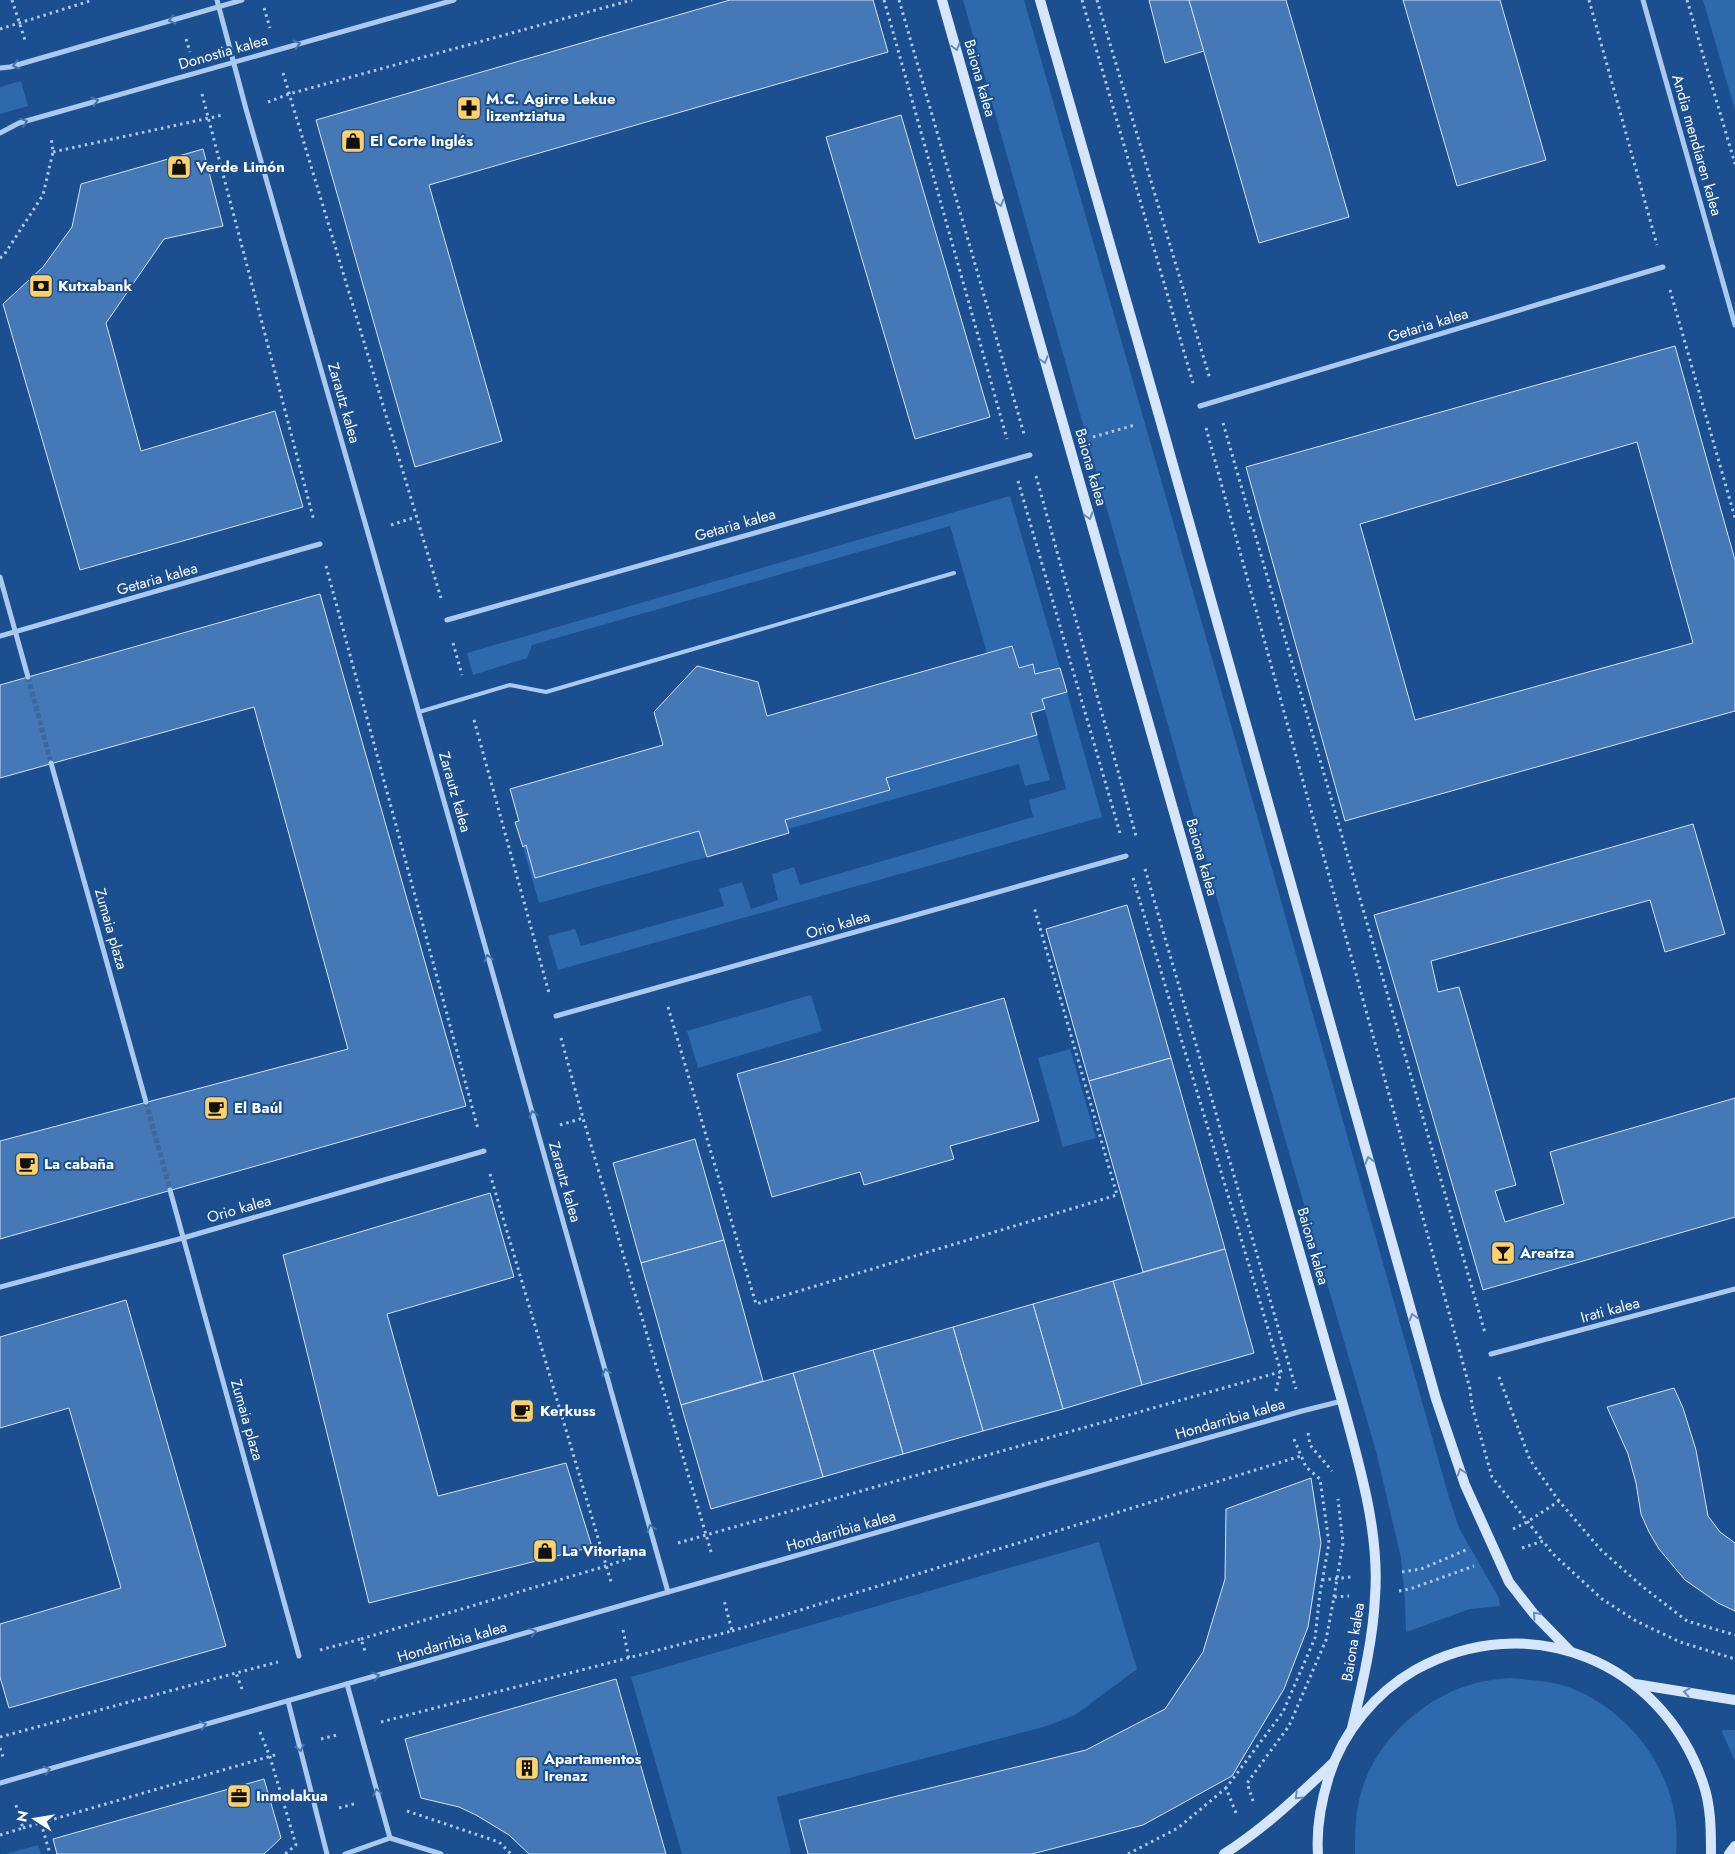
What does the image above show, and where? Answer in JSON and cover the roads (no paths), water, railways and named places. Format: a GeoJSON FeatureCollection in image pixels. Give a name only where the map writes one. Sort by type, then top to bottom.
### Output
{"type":"FeatureCollection","features":[{"type":"Feature","properties":{"kind":"street","name":"Zarautz kalea"},"geometry":{"type":"LineString","coordinates":[[217,0],[246,109],[668,1592]]}},
{"type":"Feature","properties":{"kind":"street"},"geometry":{"type":"LineString","coordinates":[[0,68],[10,68],[242,0]]}},
{"type":"Feature","properties":{"kind":"street","name":"Donostia kalea"},"geometry":{"type":"LineString","coordinates":[[0,133],[19,123],[454,0]]}},
{"type":"Feature","properties":{"kind":"street","name":"Baiona kalea"},"geometry":{"type":"LineString","coordinates":[[942,0],[1365,1486],[1372,1533],[1376,1595],[1372,1629],[1352,1728]]}},
{"type":"Feature","properties":{"kind":"street"},"geometry":{"type":"LineString","coordinates":[[1040,0],[1434,1390],[1465,1485],[1509,1582],[1534,1614],[1569,1650]]}},
{"type":"Feature","properties":{"kind":"street","name":"Andia mendiaren kalea"},"geometry":{"type":"LineString","coordinates":[[1643,0],[1735,325]]}},
{"type":"Feature","properties":{"kind":"street","name":"Getaria kalea"},"geometry":{"type":"LineString","coordinates":[[1200,406],[1663,267]]}},
{"type":"Feature","properties":{"kind":"street","name":"Getaria kalea"},"geometry":{"type":"LineString","coordinates":[[447,620],[1030,455]]}},
{"type":"Feature","properties":{"kind":"street","name":"Getaria kalea"},"geometry":{"type":"LineString","coordinates":[[0,636],[320,544]]}},
{"type":"Feature","properties":{"kind":"street"},"geometry":{"type":"LineString","coordinates":[[0,578],[28,677]]}},
{"type":"Feature","properties":{"kind":"street","name":"Zumaia plaza"},"geometry":{"type":"LineString","coordinates":[[52,763],[146,1102]]}},
{"type":"Feature","properties":{"kind":"street","name":"Orio kalea"},"geometry":{"type":"LineString","coordinates":[[556,1016],[1126,856]]}},
{"type":"Feature","properties":{"kind":"street","name":"Orio kalea"},"geometry":{"type":"LineString","coordinates":[[0,1287],[183,1238],[484,1151]]}},
{"type":"Feature","properties":{"kind":"street","name":"Zumaia plaza"},"geometry":{"type":"LineString","coordinates":[[170,1190],[299,1656]]}},
{"type":"Feature","properties":{"kind":"street","name":"Irati kalea"},"geometry":{"type":"LineString","coordinates":[[1491,1354],[1735,1289]]}},
{"type":"Feature","properties":{"kind":"street","name":"Hondarribia kalea"},"geometry":{"type":"LineString","coordinates":[[0,1783],[719,1579],[1302,1410],[1342,1401]]}},
{"type":"Feature","properties":{"kind":"street"},"geometry":{"type":"LineString","coordinates":[[1318,1854],[1317,1838],[1322,1800],[1334,1762],[1352,1728],[1374,1701],[1401,1678],[1432,1661],[1465,1649],[1500,1643],[1535,1643],[1569,1650],[1604,1664],[1635,1684],[1665,1712],[1688,1746],[1704,1784],[1711,1824],[1711,1854]]}},
{"type":"Feature","properties":{"kind":"street"},"geometry":{"type":"LineString","coordinates":[[347,1684],[390,1838]]}},
{"type":"Feature","properties":{"kind":"street"},"geometry":{"type":"LineString","coordinates":[[1635,1684],[1735,1700]]}},
{"type":"Feature","properties":{"kind":"street"},"geometry":{"type":"LineString","coordinates":[[288,1701],[327,1854]]}},
{"type":"Feature","properties":{"kind":"street"},"geometry":{"type":"LineString","coordinates":[[1224,1854],[1246,1840],[1284,1810],[1334,1762]]}},
{"type":"Feature","properties":{"kind":"street"},"geometry":{"type":"LineString","coordinates":[[345,1854],[390,1838],[441,1854]]}},
{"type":"Feature","properties":{"kind":"street"},"geometry":{"type":"LineString","coordinates":[[1729,1854],[1735,1846]]}},
{"type":"Feature","properties":{"kind":"lane"},"geometry":{"type":"LineString","coordinates":[[419,712],[510,685],[546,692],[954,573]]}},
{"type":"Feature","properties":{"kind":"tunnel"},"geometry":{"type":"LineString","coordinates":[[28,677],[51,763]]}},
{"type":"Feature","properties":{"kind":"tunnel"},"geometry":{"type":"LineString","coordinates":[[146,1102],[170,1190]]}},
{"type":"Feature","properties":{"kind":"place","name":"M.C. Agirre Lekue lizentziatua"},"geometry":{"type":"Point","coordinates":[469,108]}},
{"type":"Feature","properties":{"kind":"place","name":"El Corte Inglés"},"geometry":{"type":"Point","coordinates":[353,141]}},
{"type":"Feature","properties":{"kind":"place","name":"Verde Limón"},"geometry":{"type":"Point","coordinates":[179,167]}},
{"type":"Feature","properties":{"kind":"place","name":"Kutxabank"},"geometry":{"type":"Point","coordinates":[41,286]}},
{"type":"Feature","properties":{"kind":"place","name":"El Baúl"},"geometry":{"type":"Point","coordinates":[216,1108]}},
{"type":"Feature","properties":{"kind":"place","name":"La cabaña"},"geometry":{"type":"Point","coordinates":[27,1164]}},
{"type":"Feature","properties":{"kind":"place","name":"Areatza"},"geometry":{"type":"Point","coordinates":[1503,1253]}},
{"type":"Feature","properties":{"kind":"place","name":"Kerkuss"},"geometry":{"type":"Point","coordinates":[522,1411]}},
{"type":"Feature","properties":{"kind":"place","name":"La Vitoriana"},"geometry":{"type":"Point","coordinates":[545,1551]}},
{"type":"Feature","properties":{"kind":"place","name":"Apartamentos Irenaz"},"geometry":{"type":"Point","coordinates":[527,1768]}},
{"type":"Feature","properties":{"kind":"place","name":"Inmolakua"},"geometry":{"type":"Point","coordinates":[239,1796]}}]}
